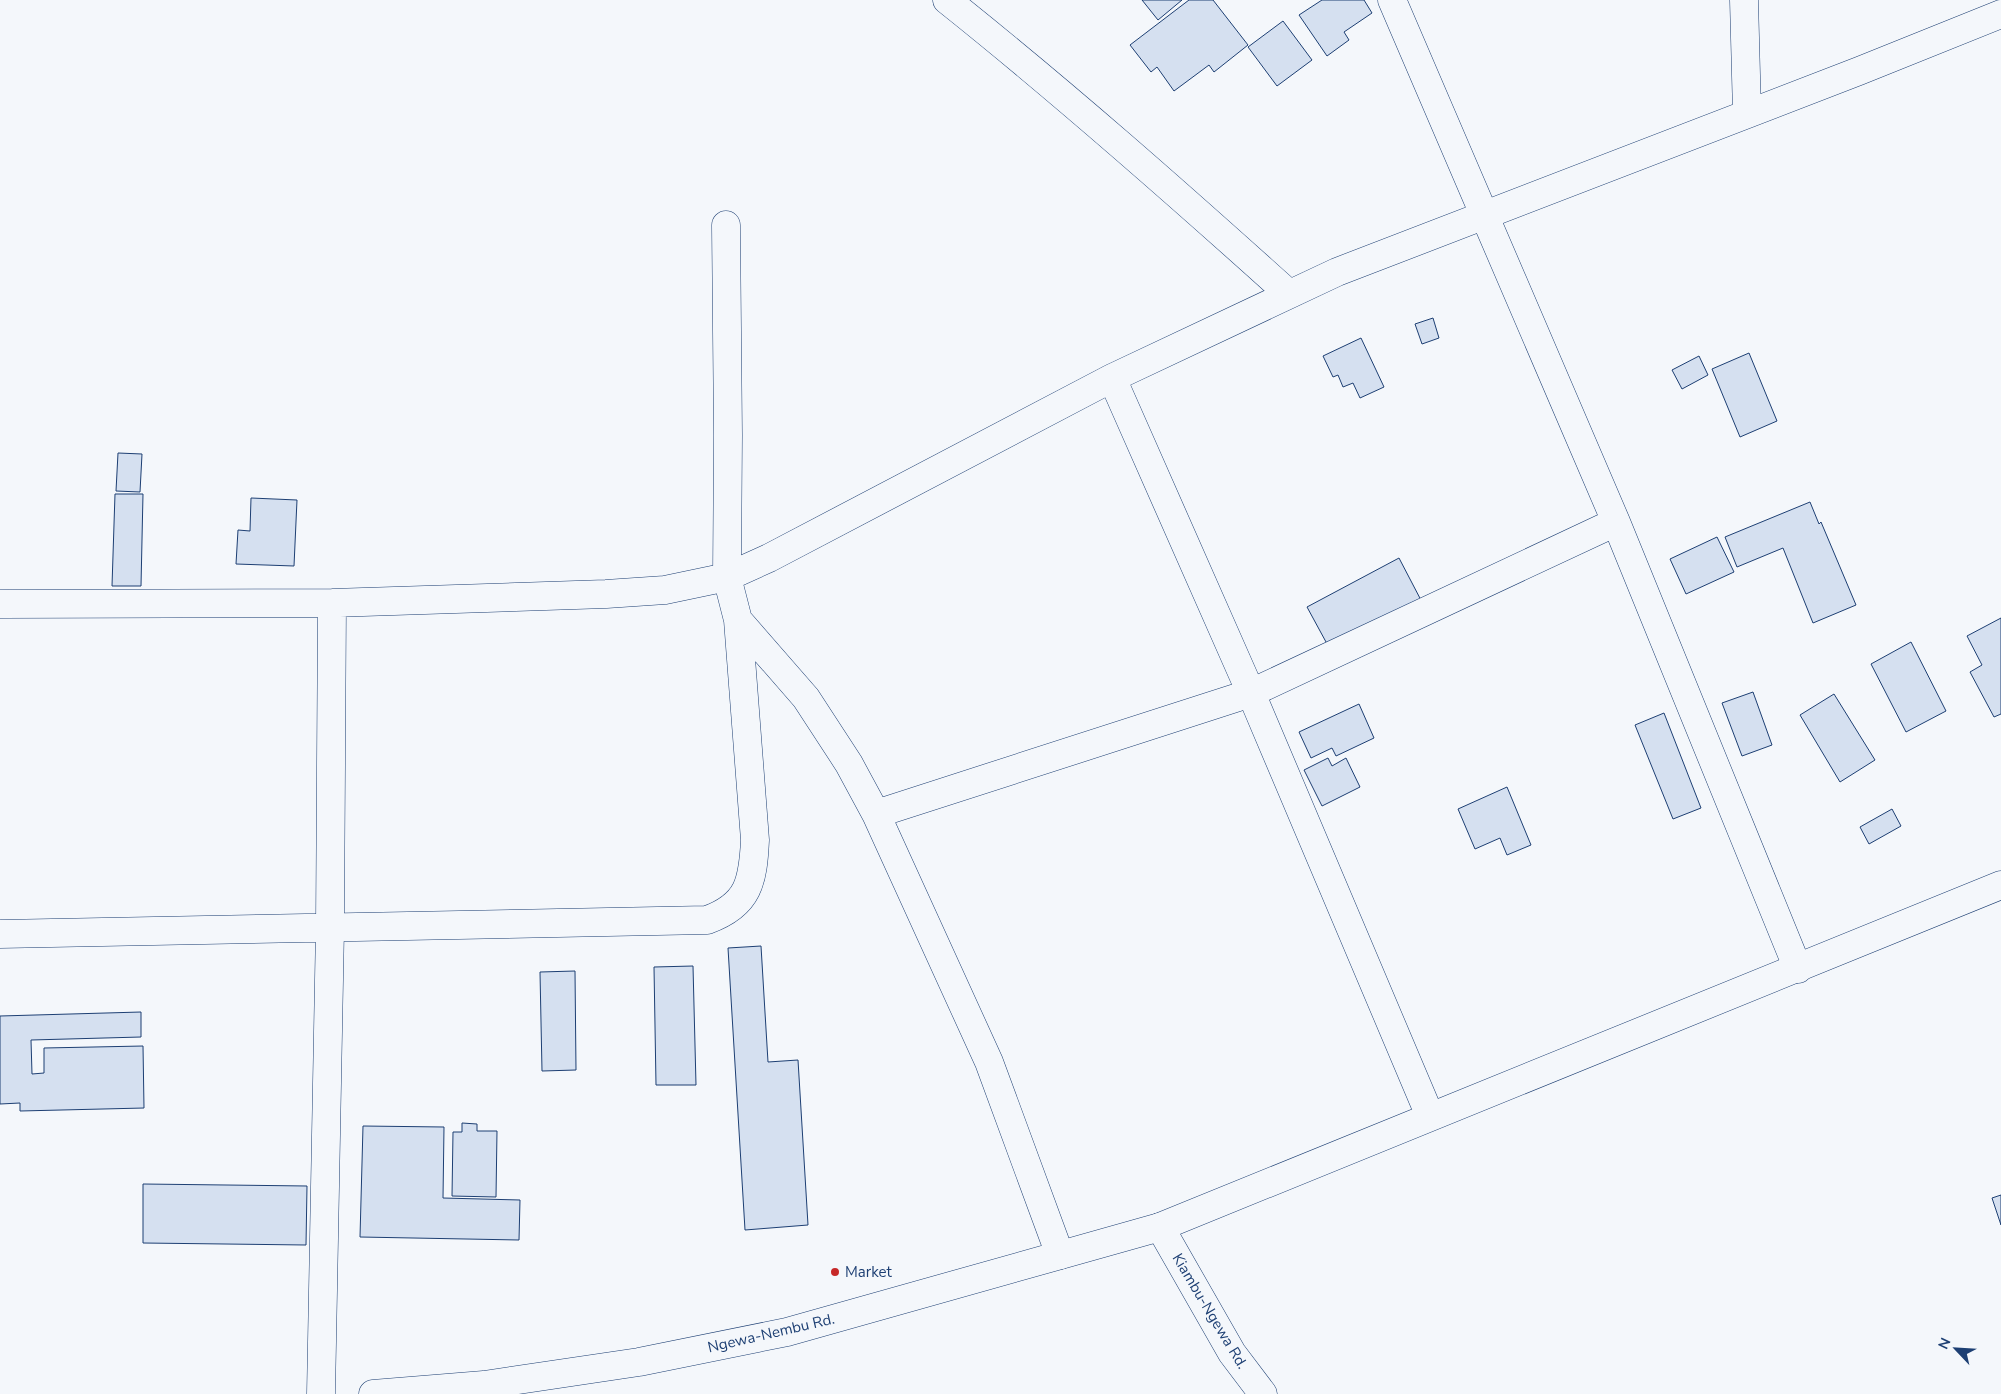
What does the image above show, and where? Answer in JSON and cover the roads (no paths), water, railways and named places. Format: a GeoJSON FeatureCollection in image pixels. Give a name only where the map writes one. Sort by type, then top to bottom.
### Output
{"type":"FeatureCollection","features":[{"type":"Feature","properties":{"kind":"main road"},"geometry":{"type":"LineString","coordinates":[[947,0],[1032,68],[1163,180],[1289,294]]}},
{"type":"Feature","properties":{"kind":"main road"},"geometry":{"type":"LineString","coordinates":[[1392,0],[1616,522],[1798,968]]}},
{"type":"Feature","properties":{"kind":"main road"},"geometry":{"type":"LineString","coordinates":[[1744,0],[1747,113]]}},
{"type":"Feature","properties":{"kind":"main road"},"geometry":{"type":"LineString","coordinates":[[0,604],[332,603],[606,594],[665,590],[727,578],[1112,378],[1337,272],[1859,71],[2001,14]]}},
{"type":"Feature","properties":{"kind":"main road"},"geometry":{"type":"LineString","coordinates":[[0,934],[708,920],[723,914],[738,904],[754,869],[755,840],[738,620],[727,578],[726,225]]}},
{"type":"Feature","properties":{"kind":"main road"},"geometry":{"type":"LineString","coordinates":[[1112,378],[1251,693],[1430,1116]]}},
{"type":"Feature","properties":{"kind":"main road"},"geometry":{"type":"LineString","coordinates":[[876,814],[1251,693],[1616,522]]}},
{"type":"Feature","properties":{"kind":"main road"},"geometry":{"type":"LineString","coordinates":[[321,1394],[330,928],[332,603]]}},
{"type":"Feature","properties":{"kind":"main road"},"geometry":{"type":"LineString","coordinates":[[738,620],[806,698],[849,764],[876,814],[989,1062],[1060,1255]]}},
{"type":"Feature","properties":{"kind":"main road","name":"Ngewa-Nembu Rd."},"geometry":{"type":"LineString","coordinates":[[374,1394],[503,1382],[639,1362],[778,1334],[1160,1226],[2001,885]]}},
{"type":"Feature","properties":{"kind":"main road","name":"Kiambu-Ngewa Rd."},"geometry":{"type":"LineString","coordinates":[[1160,1226],[1232,1352],[1263,1394]]}},
{"type":"Feature","properties":{"kind":"place","name":"Market"},"geometry":{"type":"Point","coordinates":[835,1272]}}]}
